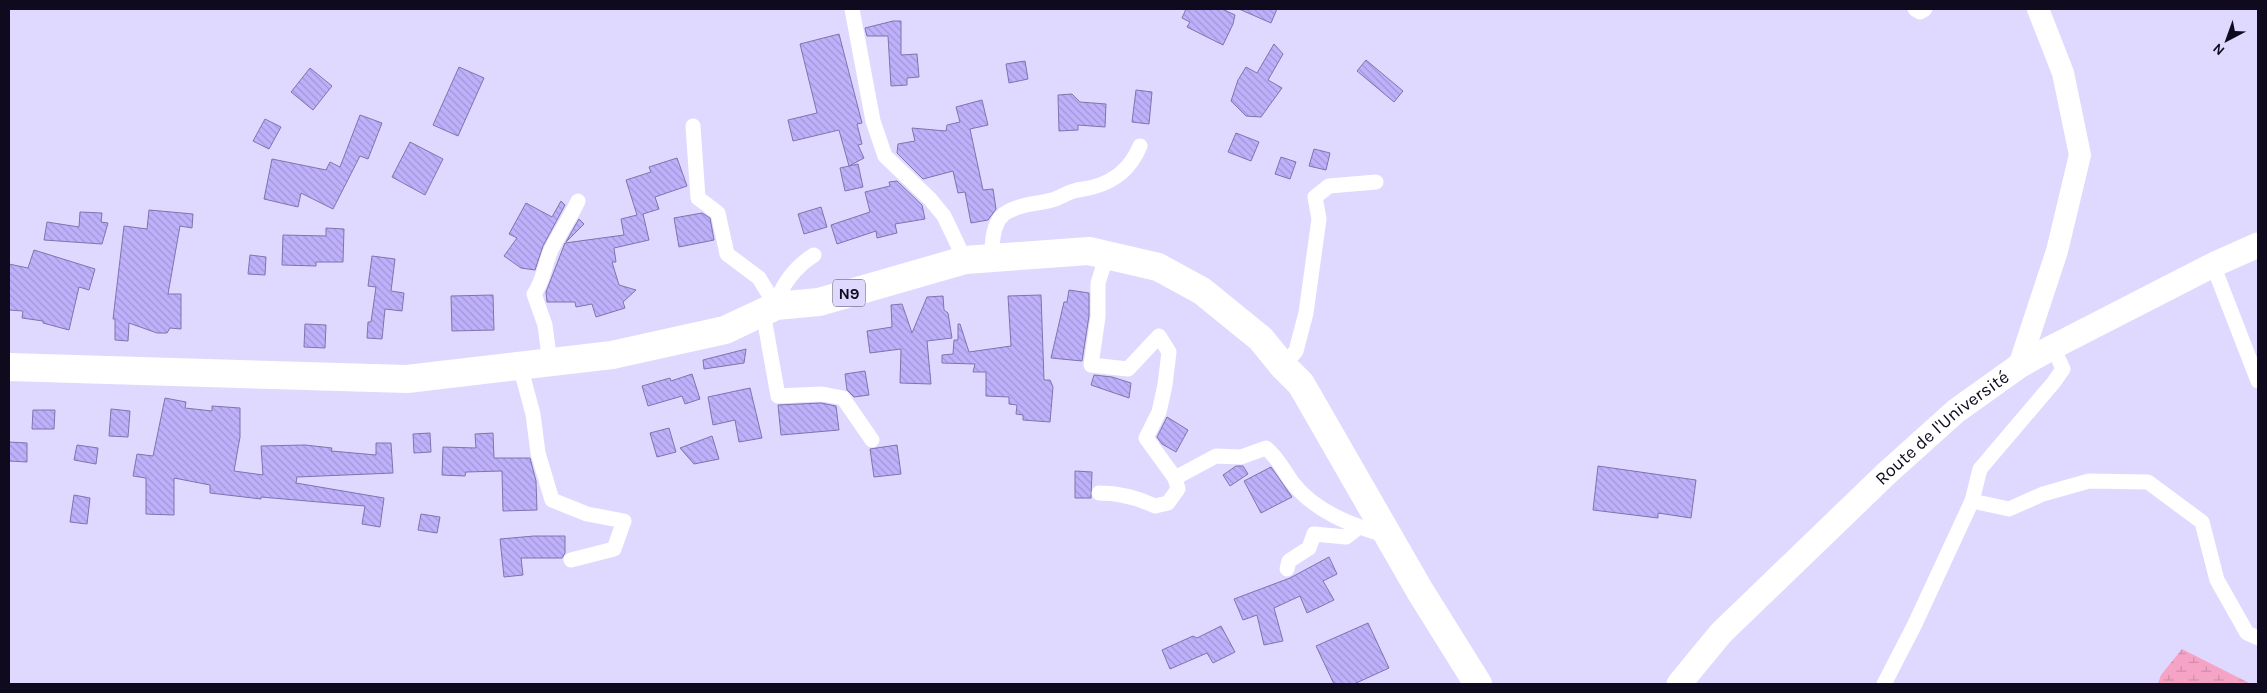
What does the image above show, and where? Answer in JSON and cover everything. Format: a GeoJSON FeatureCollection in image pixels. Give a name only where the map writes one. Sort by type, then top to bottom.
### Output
{"type":"FeatureCollection","features":[{"type":"Feature","properties":{"kind":"highway","name":"N9"},"geometry":{"type":"LineString","coordinates":[[9,368],[407,379],[612,355],[725,330],[769,309],[819,302],[965,260],[1090,251],[1158,267],[1202,291],[1261,339],[1301,384],[1388,536],[1478,684]]}},
{"type":"Feature","properties":{"kind":"main road"},"geometry":{"type":"LineString","coordinates":[[2019,366],[2057,251],[2080,156],[2063,73],[2038,10]]}},
{"type":"Feature","properties":{"kind":"main road","name":"Route de l'Université"},"geometry":{"type":"LineString","coordinates":[[1678,684],[1721,633],[1887,473],[1956,411],[2019,366],[2053,347],[2213,265],[2258,245]]}},
{"type":"Feature","properties":{"kind":"street"},"geometry":{"type":"LineString","coordinates":[[852,9],[873,121],[885,156],[944,216],[965,260]]}},
{"type":"Feature","properties":{"kind":"street"},"geometry":{"type":"LineString","coordinates":[[1915,9],[1920,12],[1925,9]]}},
{"type":"Feature","properties":{"kind":"street"},"geometry":{"type":"LineString","coordinates":[[693,126],[698,198],[718,213],[727,254],[759,278],[769,309],[778,396],[822,394],[843,398],[872,440]]}},
{"type":"Feature","properties":{"kind":"street"},"geometry":{"type":"LineString","coordinates":[[992,258],[992,238],[1003,215],[1015,209],[1054,200],[1074,191],[1107,183],[1120,176],[1134,160],[1140,146]]}},
{"type":"Feature","properties":{"kind":"street"},"geometry":{"type":"LineString","coordinates":[[1283,366],[1296,351],[1306,313],[1319,220],[1315,197],[1329,186],[1376,182]]}},
{"type":"Feature","properties":{"kind":"street"},"geometry":{"type":"LineString","coordinates":[[550,363],[546,325],[534,294],[542,282],[544,268],[552,249],[578,201]]}},
{"type":"Feature","properties":{"kind":"street"},"geometry":{"type":"LineString","coordinates":[[769,309],[785,284],[814,255]]}},
{"type":"Feature","properties":{"kind":"street"},"geometry":{"type":"LineString","coordinates":[[1099,493],[1120,493],[1138,498],[1155,506],[1168,503],[1178,489],[1175,478],[1146,438],[1160,412],[1165,385],[1169,352],[1159,336],[1128,369],[1091,365],[1098,317],[1098,283],[1107,255]]}},
{"type":"Feature","properties":{"kind":"street"},"geometry":{"type":"LineString","coordinates":[[2213,265],[2258,381]]}},
{"type":"Feature","properties":{"kind":"street"},"geometry":{"type":"LineString","coordinates":[[1884,684],[1914,626],[1972,501],[1980,469],[2063,369],[2053,347]]}},
{"type":"Feature","properties":{"kind":"street"},"geometry":{"type":"LineString","coordinates":[[520,366],[533,414],[538,453],[552,500],[587,514],[624,522],[614,549],[571,560]]}},
{"type":"Feature","properties":{"kind":"street"},"geometry":{"type":"LineString","coordinates":[[1175,478],[1216,456],[1241,457],[1266,448],[1277,456],[1293,483],[1318,505],[1348,524],[1388,536]]}},
{"type":"Feature","properties":{"kind":"street"},"geometry":{"type":"LineString","coordinates":[[1972,501],[2009,509],[2043,494],[2089,481],[2148,482],[2202,522],[2217,580],[2248,633],[2258,638]]}},
{"type":"Feature","properties":{"kind":"street"},"geometry":{"type":"LineString","coordinates":[[1287,569],[1289,561],[1309,548],[1314,534],[1346,537],[1359,527]]}},
{"type":"Feature","properties":{"kind":"green space"},"geometry":{"type":"Polygon","coordinates":[[[2182,649],[2251,684],[2158,684],[2161,675],[2182,649]]]}},
{"type":"Feature","properties":{"kind":"building"},"geometry":{"type":"Polygon","coordinates":[[[1186,9],[1222,9],[1235,15],[1223,45],[1187,27],[1190,22],[1182,18],[1186,9]]]}},
{"type":"Feature","properties":{"kind":"building"},"geometry":{"type":"Polygon","coordinates":[[[1239,9],[1277,9],[1271,23],[1239,9]]]}},
{"type":"Feature","properties":{"kind":"building"},"geometry":{"type":"Polygon","coordinates":[[[893,21],[901,21],[901,55],[917,54],[919,77],[907,78],[907,85],[891,86],[888,36],[867,36],[865,28],[893,21]]]}},
{"type":"Feature","properties":{"kind":"building"},"geometry":{"type":"Polygon","coordinates":[[[839,34],[862,123],[857,124],[862,144],[858,145],[864,158],[849,166],[839,130],[793,141],[788,120],[817,113],[800,44],[839,34]]]}},
{"type":"Feature","properties":{"kind":"building"},"geometry":{"type":"Polygon","coordinates":[[[1274,44],[1283,54],[1268,80],[1282,88],[1261,117],[1246,116],[1231,101],[1238,80],[1246,67],[1257,73],[1274,44]]]}},
{"type":"Feature","properties":{"kind":"building"},"geometry":{"type":"Polygon","coordinates":[[[1366,60],[1403,91],[1394,102],[1357,71],[1366,60]]]}},
{"type":"Feature","properties":{"kind":"building"},"geometry":{"type":"Polygon","coordinates":[[[1025,61],[1028,79],[1009,83],[1006,64],[1025,61]]]}},
{"type":"Feature","properties":{"kind":"building"},"geometry":{"type":"Polygon","coordinates":[[[459,67],[484,78],[458,136],[433,125],[459,67]]]}},
{"type":"Feature","properties":{"kind":"building"},"geometry":{"type":"Polygon","coordinates":[[[310,68],[332,86],[313,110],[291,92],[310,68]]]}},
{"type":"Feature","properties":{"kind":"building"},"geometry":{"type":"Polygon","coordinates":[[[1136,90],[1152,92],[1149,124],[1132,122],[1136,90]]]}},
{"type":"Feature","properties":{"kind":"building"},"geometry":{"type":"Polygon","coordinates":[[[1072,94],[1080,102],[1106,104],[1105,127],[1078,125],[1078,130],[1059,131],[1058,95],[1072,94]]]}},
{"type":"Feature","properties":{"kind":"building"},"geometry":{"type":"Polygon","coordinates":[[[982,100],[988,125],[970,129],[983,190],[993,189],[996,209],[988,220],[971,223],[965,192],[958,193],[953,171],[923,179],[897,153],[898,144],[915,141],[912,128],[946,131],[947,125],[960,122],[956,107],[982,100]]]}},
{"type":"Feature","properties":{"kind":"building"},"geometry":{"type":"Polygon","coordinates":[[[360,115],[382,123],[368,159],[360,156],[333,209],[301,193],[298,207],[264,199],[272,159],[326,170],[330,162],[340,167],[360,115]]]}},
{"type":"Feature","properties":{"kind":"building"},"geometry":{"type":"Polygon","coordinates":[[[265,119],[281,127],[269,149],[253,141],[265,119]]]}},
{"type":"Feature","properties":{"kind":"building"},"geometry":{"type":"Polygon","coordinates":[[[1236,133],[1259,142],[1251,161],[1228,152],[1236,133]]]}},
{"type":"Feature","properties":{"kind":"building"},"geometry":{"type":"Polygon","coordinates":[[[410,142],[443,159],[425,195],[392,177],[410,142]]]}},
{"type":"Feature","properties":{"kind":"building"},"geometry":{"type":"Polygon","coordinates":[[[1314,149],[1330,153],[1326,170],[1309,166],[1314,149]]]}},
{"type":"Feature","properties":{"kind":"building"},"geometry":{"type":"Polygon","coordinates":[[[1281,157],[1296,162],[1290,179],[1275,174],[1281,157]]]}},
{"type":"Feature","properties":{"kind":"building"},"geometry":{"type":"Polygon","coordinates":[[[677,158],[687,186],[655,197],[659,209],[643,214],[649,240],[614,248],[616,262],[612,262],[619,285],[636,290],[623,302],[625,308],[596,317],[592,304],[576,307],[575,302],[547,302],[546,292],[565,243],[624,235],[621,219],[637,215],[626,180],[651,172],[649,167],[677,158]]]}},
{"type":"Feature","properties":{"kind":"building"},"geometry":{"type":"Polygon","coordinates":[[[858,164],[863,187],[845,191],[840,168],[858,164]]]}},
{"type":"Feature","properties":{"kind":"building"},"geometry":{"type":"Polygon","coordinates":[[[897,181],[922,205],[925,219],[895,224],[897,233],[877,238],[876,231],[837,244],[831,225],[870,212],[865,192],[890,186],[889,182],[897,181]]]}},
{"type":"Feature","properties":{"kind":"building"},"geometry":{"type":"Polygon","coordinates":[[[561,201],[565,205],[543,246],[535,270],[521,268],[504,256],[517,238],[509,234],[526,203],[552,217],[561,201]]]}},
{"type":"Feature","properties":{"kind":"building"},"geometry":{"type":"Polygon","coordinates":[[[821,207],[827,227],[804,234],[798,214],[821,207]]]}},
{"type":"Feature","properties":{"kind":"building"},"geometry":{"type":"Polygon","coordinates":[[[149,210],[193,214],[192,228],[180,226],[168,294],[181,294],[181,329],[170,328],[167,333],[157,333],[129,323],[128,341],[115,340],[115,319],[113,319],[124,226],[147,229],[149,210]]]}},
{"type":"Feature","properties":{"kind":"building"},"geometry":{"type":"Polygon","coordinates":[[[80,212],[102,213],[101,222],[108,223],[102,244],[44,240],[47,222],[79,227],[80,212]]]}},
{"type":"Feature","properties":{"kind":"building"},"geometry":{"type":"Polygon","coordinates":[[[702,213],[710,218],[714,240],[679,247],[674,218],[702,213]]]}},
{"type":"Feature","properties":{"kind":"building"},"geometry":{"type":"Polygon","coordinates":[[[579,219],[584,224],[566,242],[576,224],[579,219]]]}},
{"type":"Feature","properties":{"kind":"building"},"geometry":{"type":"Polygon","coordinates":[[[326,228],[344,229],[343,262],[316,262],[316,266],[282,265],[283,235],[326,236],[326,228]]]}},
{"type":"Feature","properties":{"kind":"building"},"geometry":{"type":"Polygon","coordinates":[[[34,250],[95,269],[89,290],[79,287],[69,330],[43,323],[43,321],[22,318],[23,311],[9,310],[9,264],[28,268],[34,250]]]}},
{"type":"Feature","properties":{"kind":"building"},"geometry":{"type":"Polygon","coordinates":[[[250,255],[266,257],[265,275],[248,274],[250,255]]]}},
{"type":"Feature","properties":{"kind":"building"},"geometry":{"type":"Polygon","coordinates":[[[372,256],[395,259],[391,291],[404,293],[402,311],[385,309],[382,339],[367,338],[368,322],[371,322],[376,287],[368,286],[372,256]]]}},
{"type":"Feature","properties":{"kind":"building"},"geometry":{"type":"Polygon","coordinates":[[[1069,290],[1089,293],[1089,316],[1082,361],[1051,358],[1064,302],[1067,302],[1069,290]]]}},
{"type":"Feature","properties":{"kind":"building"},"geometry":{"type":"Polygon","coordinates":[[[493,295],[494,330],[452,331],[451,296],[493,295]]]}},
{"type":"Feature","properties":{"kind":"building"},"geometry":{"type":"Polygon","coordinates":[[[1041,295],[1044,380],[1050,380],[1053,387],[1050,422],[1023,420],[1023,415],[1016,414],[1017,405],[1009,404],[1009,397],[986,396],[986,372],[973,372],[975,364],[942,363],[942,355],[953,354],[954,340],[958,340],[958,324],[960,324],[969,352],[1011,346],[1008,296],[1041,295]]]}},
{"type":"Feature","properties":{"kind":"building"},"geometry":{"type":"Polygon","coordinates":[[[943,296],[944,310],[948,313],[952,338],[927,341],[931,384],[900,383],[901,349],[870,353],[867,331],[892,327],[891,305],[902,304],[912,333],[927,297],[943,296]]]}},
{"type":"Feature","properties":{"kind":"building"},"geometry":{"type":"Polygon","coordinates":[[[305,324],[326,325],[325,348],[304,347],[305,324]]]}},
{"type":"Feature","properties":{"kind":"building"},"geometry":{"type":"Polygon","coordinates":[[[746,349],[744,363],[704,369],[703,360],[746,349]]]}},
{"type":"Feature","properties":{"kind":"building"},"geometry":{"type":"Polygon","coordinates":[[[865,371],[869,395],[854,397],[847,390],[845,374],[865,371]]]}},
{"type":"Feature","properties":{"kind":"building"},"geometry":{"type":"Polygon","coordinates":[[[692,374],[700,399],[685,404],[682,396],[648,406],[642,386],[670,378],[671,381],[692,374]]]}},
{"type":"Feature","properties":{"kind":"building"},"geometry":{"type":"Polygon","coordinates":[[[1094,375],[1112,377],[1131,383],[1129,398],[1091,385],[1094,375]]]}},
{"type":"Feature","properties":{"kind":"building"},"geometry":{"type":"Polygon","coordinates":[[[750,388],[762,438],[739,442],[735,420],[713,425],[708,397],[750,388]]]}},
{"type":"Feature","properties":{"kind":"building"},"geometry":{"type":"Polygon","coordinates":[[[165,398],[186,402],[185,408],[212,411],[212,406],[240,408],[240,437],[234,471],[263,475],[261,446],[305,445],[332,448],[331,451],[376,455],[376,443],[391,443],[393,473],[297,477],[296,483],[384,498],[380,527],[362,524],[365,506],[261,497],[261,499],[210,493],[210,485],[174,478],[174,515],[146,514],[146,478],[133,476],[137,454],[153,456],[165,398]]]}},
{"type":"Feature","properties":{"kind":"building"},"geometry":{"type":"Polygon","coordinates":[[[821,403],[836,406],[839,430],[781,435],[778,405],[821,403]]]}},
{"type":"Feature","properties":{"kind":"building"},"geometry":{"type":"Polygon","coordinates":[[[111,409],[130,411],[128,437],[109,436],[111,409]]]}},
{"type":"Feature","properties":{"kind":"building"},"geometry":{"type":"Polygon","coordinates":[[[33,410],[55,410],[54,429],[32,429],[33,410]]]}},
{"type":"Feature","properties":{"kind":"building"},"geometry":{"type":"Polygon","coordinates":[[[1167,417],[1188,430],[1176,452],[1162,444],[1157,437],[1167,417]]]}},
{"type":"Feature","properties":{"kind":"building"},"geometry":{"type":"Polygon","coordinates":[[[669,428],[676,452],[657,457],[650,433],[669,428]]]}},
{"type":"Feature","properties":{"kind":"building"},"geometry":{"type":"Polygon","coordinates":[[[430,433],[431,452],[414,453],[413,434],[430,433]]]}},
{"type":"Feature","properties":{"kind":"building"},"geometry":{"type":"Polygon","coordinates":[[[493,433],[494,458],[530,458],[536,481],[537,510],[503,511],[502,471],[466,472],[465,476],[442,475],[443,447],[476,448],[475,434],[493,433]]]}},
{"type":"Feature","properties":{"kind":"building"},"geometry":{"type":"Polygon","coordinates":[[[712,436],[719,459],[694,464],[680,448],[712,436]]]}},
{"type":"Feature","properties":{"kind":"building"},"geometry":{"type":"Polygon","coordinates":[[[9,442],[27,443],[27,462],[9,461],[9,442]]]}},
{"type":"Feature","properties":{"kind":"building"},"geometry":{"type":"Polygon","coordinates":[[[77,445],[98,448],[96,464],[74,460],[77,445]]]}},
{"type":"Feature","properties":{"kind":"building"},"geometry":{"type":"Polygon","coordinates":[[[897,445],[901,474],[874,477],[870,449],[897,445]]]}},
{"type":"Feature","properties":{"kind":"building"},"geometry":{"type":"Polygon","coordinates":[[[1236,466],[1243,466],[1248,474],[1230,486],[1223,475],[1236,466]]]}},
{"type":"Feature","properties":{"kind":"building"},"geometry":{"type":"Polygon","coordinates":[[[1598,466],[1696,480],[1691,518],[1658,513],[1658,518],[1593,510],[1598,466]]]}},
{"type":"Feature","properties":{"kind":"building"},"geometry":{"type":"Polygon","coordinates":[[[1271,467],[1292,497],[1261,513],[1244,481],[1271,467]]]}},
{"type":"Feature","properties":{"kind":"building"},"geometry":{"type":"Polygon","coordinates":[[[1075,471],[1092,472],[1091,498],[1075,498],[1075,471]]]}},
{"type":"Feature","properties":{"kind":"building"},"geometry":{"type":"Polygon","coordinates":[[[74,495],[90,498],[87,524],[70,522],[74,495]]]}},
{"type":"Feature","properties":{"kind":"building"},"geometry":{"type":"Polygon","coordinates":[[[421,514],[440,517],[437,533],[418,530],[421,514]]]}},
{"type":"Feature","properties":{"kind":"building"},"geometry":{"type":"Polygon","coordinates":[[[565,536],[565,553],[562,558],[521,558],[523,575],[504,577],[500,539],[565,536]]]}},
{"type":"Feature","properties":{"kind":"building"},"geometry":{"type":"Polygon","coordinates":[[[1329,557],[1337,574],[1323,581],[1334,600],[1307,613],[1300,596],[1274,608],[1283,641],[1264,645],[1257,615],[1243,620],[1234,599],[1290,578],[1329,557]]]}},
{"type":"Feature","properties":{"kind":"building"},"geometry":{"type":"Polygon","coordinates":[[[1368,623],[1389,668],[1354,684],[1334,684],[1316,646],[1368,623]]]}},
{"type":"Feature","properties":{"kind":"building"},"geometry":{"type":"Polygon","coordinates":[[[1221,626],[1235,652],[1213,663],[1207,653],[1170,669],[1162,650],[1193,636],[1197,638],[1221,626]]]}}]}
